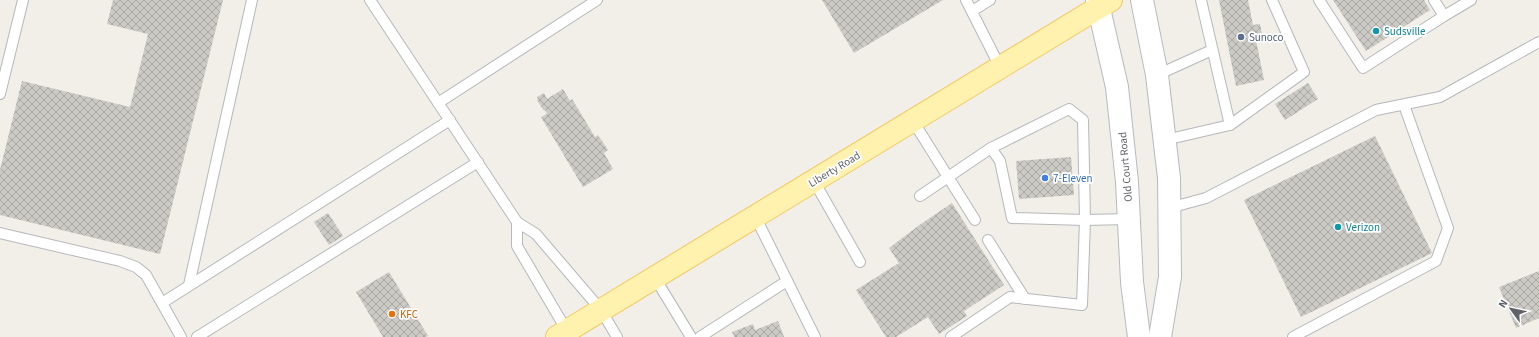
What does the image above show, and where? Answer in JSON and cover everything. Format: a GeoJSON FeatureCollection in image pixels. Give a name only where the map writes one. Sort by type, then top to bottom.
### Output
{"type":"FeatureCollection","features":[{"type":"Feature","properties":{"kind":"main road"},"geometry":{"type":"LineString","coordinates":[[1142,0],[1157,75],[1169,178],[1170,277],[1160,337]]}},
{"type":"Feature","properties":{"kind":"main road","name":"Liberty Road"},"geometry":{"type":"LineString","coordinates":[[562,334],[1000,67],[1102,2]]}},
{"type":"Feature","properties":{"kind":"main road","name":"Old Court Road"},"geometry":{"type":"LineString","coordinates":[[1102,2],[1117,87],[1127,182],[1132,282],[1139,337]]}},
{"type":"Feature","properties":{"kind":"lane"},"geometry":{"type":"LineString","coordinates":[[0,94],[23,0]]}},
{"type":"Feature","properties":{"kind":"lane"},"geometry":{"type":"LineString","coordinates":[[189,285],[252,0]]}},
{"type":"Feature","properties":{"kind":"lane"},"geometry":{"type":"LineString","coordinates":[[370,0],[517,222],[536,234],[601,310],[617,337]]}},
{"type":"Feature","properties":{"kind":"lane"},"geometry":{"type":"LineString","coordinates":[[438,103],[597,0]]}},
{"type":"Feature","properties":{"kind":"lane"},"geometry":{"type":"LineString","coordinates":[[966,0],[1000,67]]}},
{"type":"Feature","properties":{"kind":"lane"},"geometry":{"type":"LineString","coordinates":[[972,11],[990,0]]}},
{"type":"Feature","properties":{"kind":"lane"},"geometry":{"type":"LineString","coordinates":[[1201,0],[1230,125]]}},
{"type":"Feature","properties":{"kind":"lane"},"geometry":{"type":"LineString","coordinates":[[1165,140],[1230,125],[1304,72],[1272,0]]}},
{"type":"Feature","properties":{"kind":"lane"},"geometry":{"type":"LineString","coordinates":[[1319,0],[1363,68],[1471,0]]}},
{"type":"Feature","properties":{"kind":"lane"},"geometry":{"type":"LineString","coordinates":[[1434,0],[1444,16]]}},
{"type":"Feature","properties":{"kind":"lane"},"geometry":{"type":"LineString","coordinates":[[1169,208],[1206,198],[1376,110],[1440,97],[1539,42]]}},
{"type":"Feature","properties":{"kind":"lane"},"geometry":{"type":"LineString","coordinates":[[1157,75],[1212,50]]}},
{"type":"Feature","properties":{"kind":"lane"},"geometry":{"type":"LineString","coordinates":[[1293,337],[1436,261],[1448,228],[1404,105]]}},
{"type":"Feature","properties":{"kind":"lane"},"geometry":{"type":"LineString","coordinates":[[920,196],[991,148],[1069,109],[1083,120],[1085,220],[1082,305],[1010,297],[951,337]]}},
{"type":"Feature","properties":{"kind":"lane"},"geometry":{"type":"LineString","coordinates":[[162,302],[450,120]]}},
{"type":"Feature","properties":{"kind":"lane"},"geometry":{"type":"LineString","coordinates":[[912,121],[975,220]]}},
{"type":"Feature","properties":{"kind":"lane"},"geometry":{"type":"LineString","coordinates":[[991,148],[1000,161],[1012,218],[1085,220],[1129,219]]}},
{"type":"Feature","properties":{"kind":"lane"},"geometry":{"type":"LineString","coordinates":[[197,337],[478,162]]}},
{"type":"Feature","properties":{"kind":"lane"},"geometry":{"type":"LineString","coordinates":[[814,181],[860,262]]}},
{"type":"Feature","properties":{"kind":"lane"},"geometry":{"type":"LineString","coordinates":[[755,216],[815,337]]}},
{"type":"Feature","properties":{"kind":"lane"},"geometry":{"type":"LineString","coordinates":[[517,222],[517,246],[562,334]]}},
{"type":"Feature","properties":{"kind":"lane"},"geometry":{"type":"LineString","coordinates":[[0,233],[120,260],[136,267],[146,275],[181,337]]}},
{"type":"Feature","properties":{"kind":"lane"},"geometry":{"type":"LineString","coordinates":[[988,240],[1025,299]]}},
{"type":"Feature","properties":{"kind":"lane"},"geometry":{"type":"LineString","coordinates":[[655,278],[691,337]]}},
{"type":"Feature","properties":{"kind":"lane"},"geometry":{"type":"LineString","coordinates":[[700,337],[787,281]]}},
{"type":"Feature","properties":{"kind":"building"},"geometry":{"type":"Polygon","coordinates":[[[113,0],[223,0],[160,254],[0,215],[0,170],[22,81],[130,107],[148,34],[107,24],[113,0]]]}},
{"type":"Feature","properties":{"kind":"building"},"geometry":{"type":"Polygon","coordinates":[[[822,0],[943,0],[854,53],[822,0]]]}},
{"type":"Feature","properties":{"kind":"building","name":"Sunoco"},"geometry":{"type":"Polygon","coordinates":[[[1219,0],[1248,0],[1253,25],[1260,24],[1263,39],[1256,40],[1264,80],[1236,86],[1219,0]]]}},
{"type":"Feature","properties":{"kind":"building","name":"Sudsville"},"geometry":{"type":"Polygon","coordinates":[[[1333,0],[1424,0],[1430,10],[1366,51],[1333,0]]]}},
{"type":"Feature","properties":{"kind":"building"},"geometry":{"type":"Polygon","coordinates":[[[1308,83],[1318,99],[1285,120],[1275,104],[1308,83]]]}},
{"type":"Feature","properties":{"kind":"building"},"geometry":{"type":"Polygon","coordinates":[[[563,89],[570,101],[572,99],[595,137],[598,135],[608,150],[604,153],[613,169],[583,187],[541,117],[547,114],[537,100],[537,97],[544,93],[547,99],[563,89]]]}},
{"type":"Feature","properties":{"kind":"building","name":"Verizon"},"geometry":{"type":"Polygon","coordinates":[[[1375,136],[1432,253],[1301,317],[1244,200],[1375,136]]]}},
{"type":"Feature","properties":{"kind":"building","name":"7-Eleven"},"geometry":{"type":"Polygon","coordinates":[[[1071,157],[1074,195],[1019,199],[1016,161],[1071,157]]]}},
{"type":"Feature","properties":{"kind":"building"},"geometry":{"type":"Polygon","coordinates":[[[952,203],[1004,285],[964,311],[967,316],[939,334],[928,317],[896,337],[886,337],[856,290],[899,263],[889,248],[952,203]]]}},
{"type":"Feature","properties":{"kind":"building"},"geometry":{"type":"Polygon","coordinates":[[[328,213],[343,236],[329,245],[314,222],[328,213]]]}},
{"type":"Feature","properties":{"kind":"building"},"geometry":{"type":"Polygon","coordinates":[[[1539,271],[1539,318],[1516,328],[1499,287],[1539,271]]]}},
{"type":"Feature","properties":{"kind":"building","name":"KFC"},"geometry":{"type":"Polygon","coordinates":[[[389,272],[428,336],[383,337],[356,292],[389,272]]]}},
{"type":"Feature","properties":{"kind":"building"},"geometry":{"type":"Polygon","coordinates":[[[778,321],[784,337],[734,337],[732,332],[753,324],[755,330],[778,321]]]}},
{"type":"Feature","properties":{"kind":"place","name":"Sudsville"},"geometry":{"type":"Point","coordinates":[1376,31]}},
{"type":"Feature","properties":{"kind":"place","name":"Sunoco"},"geometry":{"type":"Point","coordinates":[1241,37]}},
{"type":"Feature","properties":{"kind":"place","name":"7-Eleven"},"geometry":{"type":"Point","coordinates":[1045,178]}},
{"type":"Feature","properties":{"kind":"place","name":"Verizon"},"geometry":{"type":"Point","coordinates":[1338,227]}},
{"type":"Feature","properties":{"kind":"place","name":"KFC"},"geometry":{"type":"Point","coordinates":[392,314]}}]}
